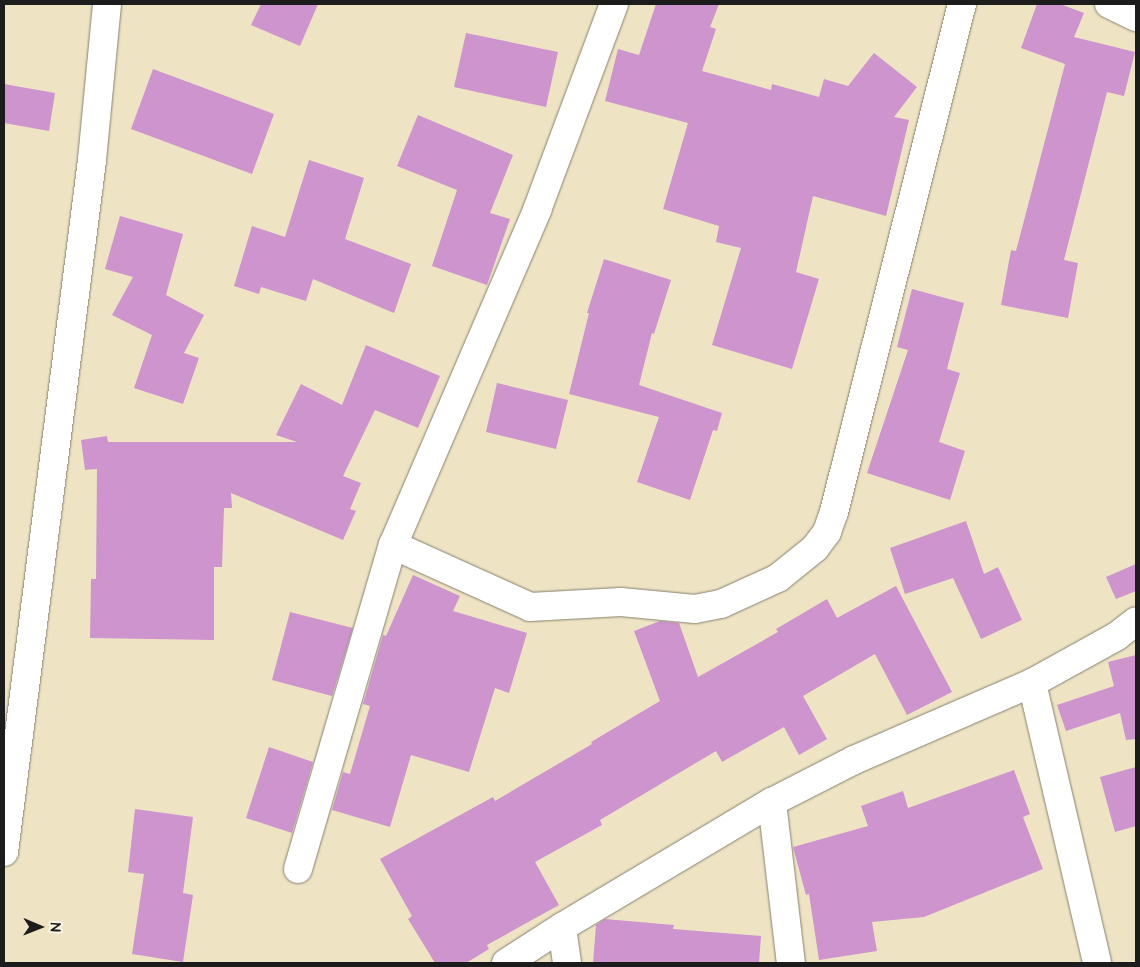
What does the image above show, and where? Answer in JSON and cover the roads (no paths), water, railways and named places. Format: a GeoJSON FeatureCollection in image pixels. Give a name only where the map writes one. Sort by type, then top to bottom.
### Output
{"type":"FeatureCollection","features":[{"type":"Feature","properties":{"kind":"street"},"geometry":{"type":"LineString","coordinates":[[4,852],[92,160],[107,4]]}},
{"type":"Feature","properties":{"kind":"street"},"geometry":{"type":"LineString","coordinates":[[298,869],[392,545],[537,210],[614,4]]}},
{"type":"Feature","properties":{"kind":"street"},"geometry":{"type":"LineString","coordinates":[[392,545],[530,607],[621,602],[695,609],[721,604],[778,578],[815,548],[827,532],[834,512],[962,4]]}},
{"type":"Feature","properties":{"kind":"street"},"geometry":{"type":"LineString","coordinates":[[1109,4],[1136,17]]}},
{"type":"Feature","properties":{"kind":"street"},"geometry":{"type":"LineString","coordinates":[[506,963],[562,927],[772,802],[854,760],[1032,683],[1117,636],[1136,621]]}},
{"type":"Feature","properties":{"kind":"street"},"geometry":{"type":"LineString","coordinates":[[1032,683],[1098,963]]}},
{"type":"Feature","properties":{"kind":"street"},"geometry":{"type":"LineString","coordinates":[[772,802],[791,963]]}},
{"type":"Feature","properties":{"kind":"street"},"geometry":{"type":"LineString","coordinates":[[562,927],[566,963]]}}]}
